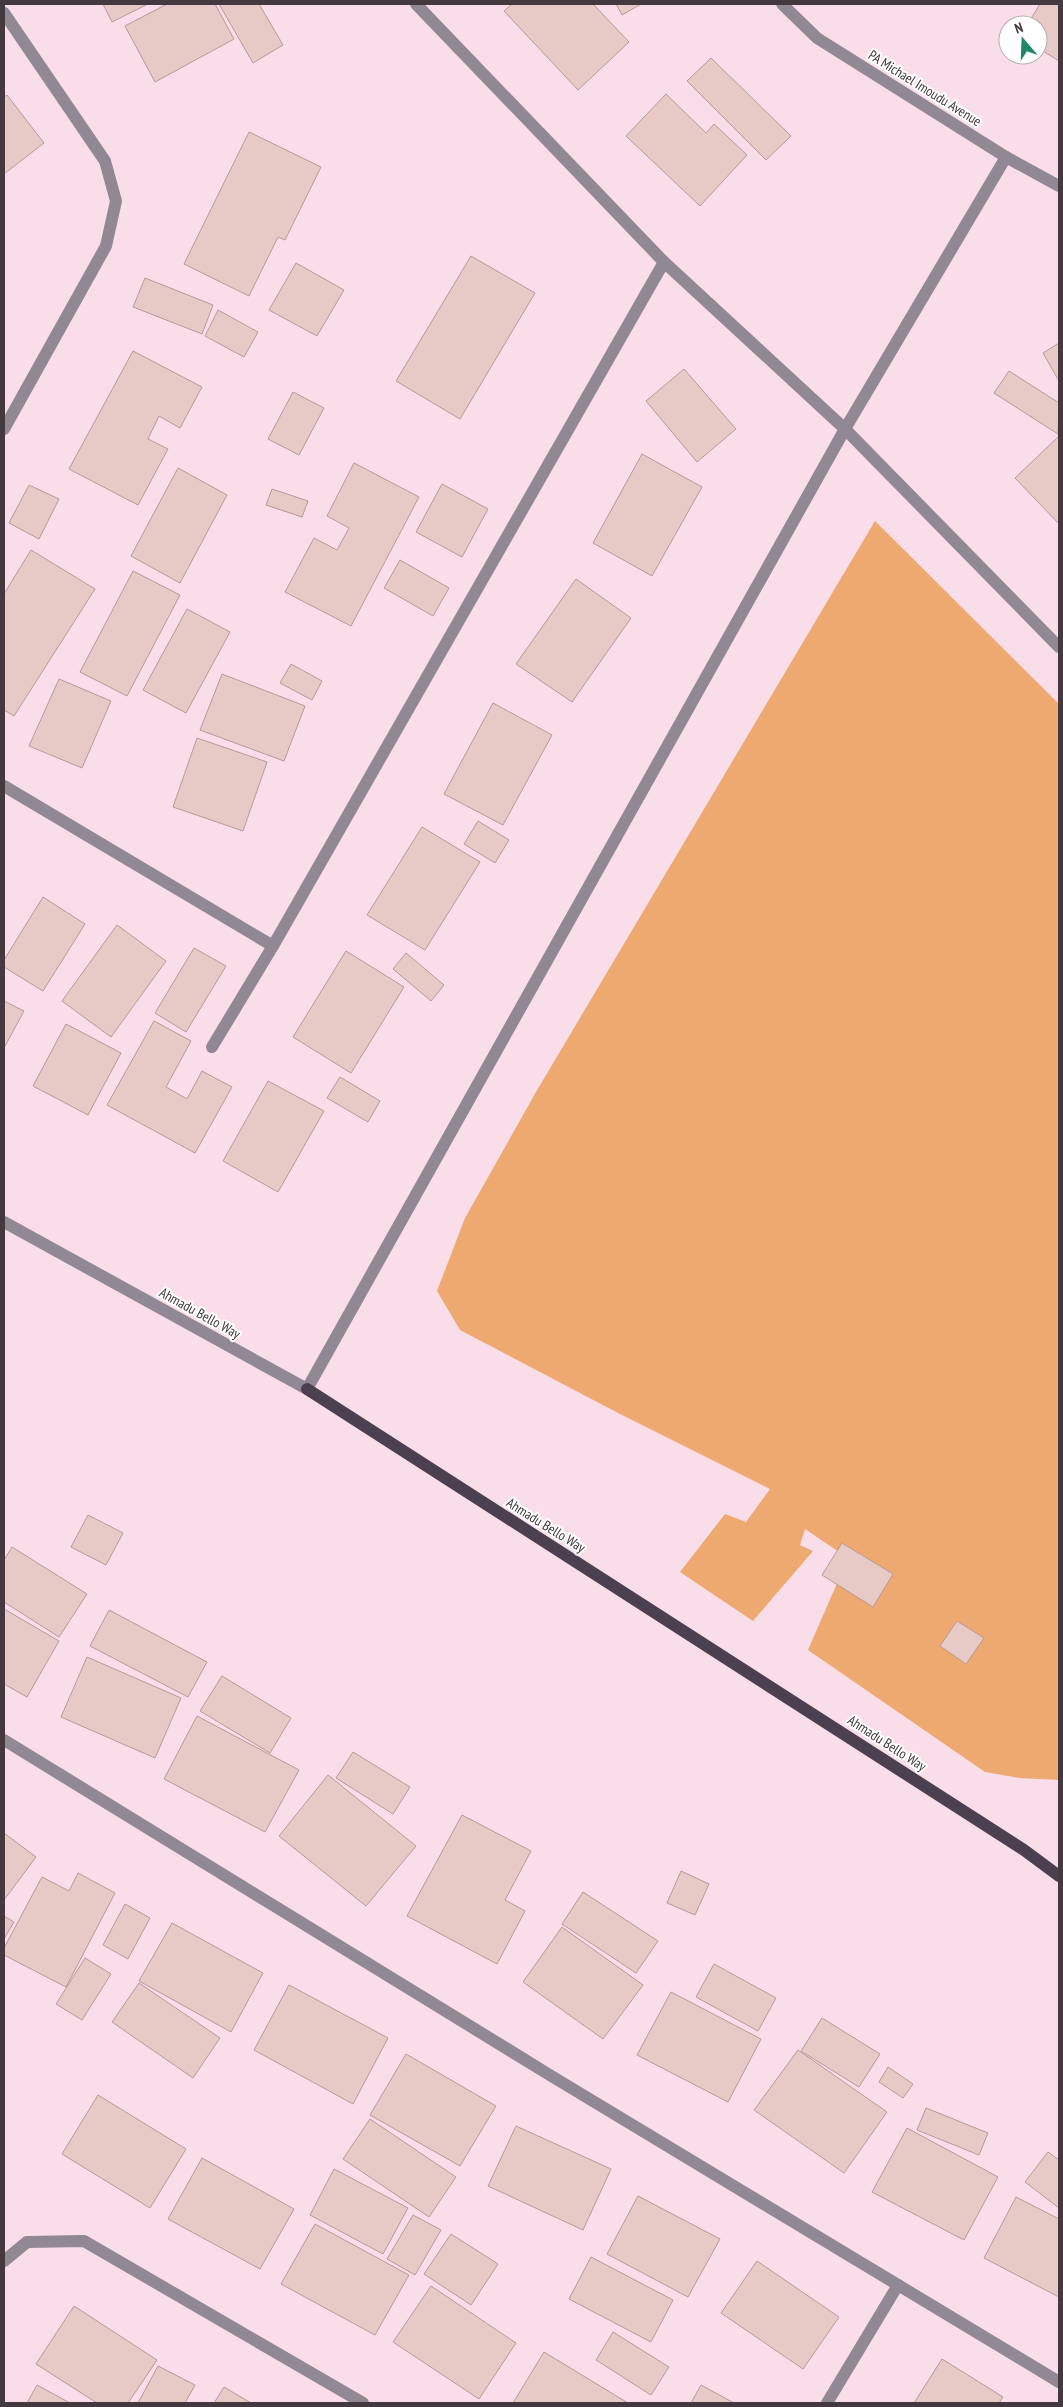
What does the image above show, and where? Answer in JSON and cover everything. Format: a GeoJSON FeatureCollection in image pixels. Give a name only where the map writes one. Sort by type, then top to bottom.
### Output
{"type":"FeatureCollection","features":[{"type":"Feature","properties":{"kind":"main road","name":"Ahmadu Bello Way"},"geometry":{"type":"LineString","coordinates":[[307,1390],[1016,1844],[1059,1876]]}},
{"type":"Feature","properties":{"kind":"street"},"geometry":{"type":"LineString","coordinates":[[416,4],[664,262],[845,429],[1059,647]]}},
{"type":"Feature","properties":{"kind":"street","name":"PA Michael Imoudu Avenue"},"geometry":{"type":"LineString","coordinates":[[782,4],[818,38],[1006,157],[1059,186]]}},
{"type":"Feature","properties":{"kind":"street"},"geometry":{"type":"LineString","coordinates":[[4,13],[105,161],[116,201],[106,246],[4,429]]}},
{"type":"Feature","properties":{"kind":"street"},"geometry":{"type":"LineString","coordinates":[[307,1390],[845,429],[1006,157]]}},
{"type":"Feature","properties":{"kind":"street"},"geometry":{"type":"LineString","coordinates":[[212,1047],[273,946],[664,262]]}},
{"type":"Feature","properties":{"kind":"street"},"geometry":{"type":"LineString","coordinates":[[4,786],[273,946]]}},
{"type":"Feature","properties":{"kind":"street","name":"Ahmadu Bello Way"},"geometry":{"type":"LineString","coordinates":[[4,1222],[307,1390]]}},
{"type":"Feature","properties":{"kind":"street"},"geometry":{"type":"LineString","coordinates":[[4,1740],[553,2077],[1059,2382]]}},
{"type":"Feature","properties":{"kind":"street"},"geometry":{"type":"LineString","coordinates":[[4,2262],[27,2242],[84,2241],[363,2403]]}},
{"type":"Feature","properties":{"kind":"street"},"geometry":{"type":"LineString","coordinates":[[827,2403],[898,2285]]}},
{"type":"Feature","properties":{"kind":"shaded area"},"geometry":{"type":"Polygon","coordinates":[[[875,521],[1059,704],[1059,1780],[1020,1778],[985,1772],[808,1650],[848,1558],[805,1529],[800,1545],[813,1551],[753,1621],[680,1572],[725,1514],[746,1522],[770,1489],[620,1414],[460,1330],[437,1291],[465,1218],[536,1092],[875,521]]]}},
{"type":"Feature","properties":{"kind":"building"},"geometry":{"type":"Polygon","coordinates":[[[103,4],[148,4],[112,22],[103,4]]]}},
{"type":"Feature","properties":{"kind":"building"},"geometry":{"type":"Polygon","coordinates":[[[167,4],[215,4],[234,39],[155,82],[125,26],[167,4]]]}},
{"type":"Feature","properties":{"kind":"building"},"geometry":{"type":"Polygon","coordinates":[[[219,4],[259,4],[283,45],[253,63],[219,4]]]}},
{"type":"Feature","properties":{"kind":"building"},"geometry":{"type":"Polygon","coordinates":[[[512,4],[593,4],[629,42],[578,90],[504,11],[512,4]]]}},
{"type":"Feature","properties":{"kind":"building"},"geometry":{"type":"Polygon","coordinates":[[[616,4],[641,4],[622,15],[616,4]]]}},
{"type":"Feature","properties":{"kind":"building"},"geometry":{"type":"Polygon","coordinates":[[[1040,4],[1059,4],[1059,61],[1048,54],[1048,15],[1033,15],[1040,4]]]}},
{"type":"Feature","properties":{"kind":"building"},"geometry":{"type":"Polygon","coordinates":[[[711,58],[791,136],[766,160],[687,81],[711,58]]]}},
{"type":"Feature","properties":{"kind":"building"},"geometry":{"type":"Polygon","coordinates":[[[666,94],[706,133],[714,124],[747,155],[700,206],[626,136],[666,94]]]}},
{"type":"Feature","properties":{"kind":"building"},"geometry":{"type":"Polygon","coordinates":[[[7,95],[44,143],[4,174],[4,97],[7,95]]]}},
{"type":"Feature","properties":{"kind":"building"},"geometry":{"type":"Polygon","coordinates":[[[249,132],[321,167],[285,240],[278,237],[249,296],[184,264],[249,132]]]}},
{"type":"Feature","properties":{"kind":"building"},"geometry":{"type":"Polygon","coordinates":[[[471,256],[535,293],[460,419],[396,381],[471,256]]]}},
{"type":"Feature","properties":{"kind":"building"},"geometry":{"type":"Polygon","coordinates":[[[296,263],[344,290],[317,336],[269,310],[296,263]]]}},
{"type":"Feature","properties":{"kind":"building"},"geometry":{"type":"Polygon","coordinates":[[[145,278],[213,305],[202,334],[133,307],[145,278]]]}},
{"type":"Feature","properties":{"kind":"building"},"geometry":{"type":"Polygon","coordinates":[[[218,310],[258,332],[244,357],[205,336],[218,310]]]}},
{"type":"Feature","properties":{"kind":"building"},"geometry":{"type":"Polygon","coordinates":[[[1059,343],[1059,381],[1043,353],[1059,343]]]}},
{"type":"Feature","properties":{"kind":"building"},"geometry":{"type":"Polygon","coordinates":[[[133,351],[202,387],[180,428],[159,416],[148,439],[168,449],[138,505],[69,469],[133,351]]]}},
{"type":"Feature","properties":{"kind":"building"},"geometry":{"type":"Polygon","coordinates":[[[684,369],[736,429],[697,462],[646,401],[684,369]]]}},
{"type":"Feature","properties":{"kind":"building"},"geometry":{"type":"Polygon","coordinates":[[[1009,371],[1059,403],[1058,434],[994,393],[1009,371]]]}},
{"type":"Feature","properties":{"kind":"building"},"geometry":{"type":"Polygon","coordinates":[[[293,392],[324,408],[299,455],[268,439],[293,392]]]}},
{"type":"Feature","properties":{"kind":"building"},"geometry":{"type":"Polygon","coordinates":[[[1059,436],[1059,524],[1015,478],[1059,436]]]}},
{"type":"Feature","properties":{"kind":"building"},"geometry":{"type":"Polygon","coordinates":[[[642,454],[702,487],[652,576],[593,543],[642,454]]]}},
{"type":"Feature","properties":{"kind":"building"},"geometry":{"type":"Polygon","coordinates":[[[354,463],[419,497],[351,626],[285,592],[314,538],[337,550],[349,528],[327,516],[354,463]]]}},
{"type":"Feature","properties":{"kind":"building"},"geometry":{"type":"Polygon","coordinates":[[[178,468],[227,495],[180,583],[131,556],[178,468]]]}},
{"type":"Feature","properties":{"kind":"building"},"geometry":{"type":"Polygon","coordinates":[[[442,484],[488,509],[462,557],[416,532],[442,484]]]}},
{"type":"Feature","properties":{"kind":"building"},"geometry":{"type":"Polygon","coordinates":[[[29,485],[59,499],[39,539],[9,523],[29,485]]]}},
{"type":"Feature","properties":{"kind":"building"},"geometry":{"type":"Polygon","coordinates":[[[272,489],[308,501],[302,517],[266,505],[272,489]]]}},
{"type":"Feature","properties":{"kind":"building"},"geometry":{"type":"Polygon","coordinates":[[[31,550],[95,589],[14,716],[4,710],[4,594],[31,550]]]}},
{"type":"Feature","properties":{"kind":"building"},"geometry":{"type":"Polygon","coordinates":[[[400,560],[449,588],[433,616],[384,588],[400,560]]]}},
{"type":"Feature","properties":{"kind":"building"},"geometry":{"type":"Polygon","coordinates":[[[133,571],[180,595],[127,696],[80,672],[133,571]]]}},
{"type":"Feature","properties":{"kind":"building"},"geometry":{"type":"Polygon","coordinates":[[[576,579],[631,618],[572,702],[516,664],[576,579]]]}},
{"type":"Feature","properties":{"kind":"building"},"geometry":{"type":"Polygon","coordinates":[[[187,609],[230,632],[186,713],[143,690],[187,609]]]}},
{"type":"Feature","properties":{"kind":"building"},"geometry":{"type":"Polygon","coordinates":[[[291,664],[322,681],[312,700],[280,683],[291,664]]]}},
{"type":"Feature","properties":{"kind":"building"},"geometry":{"type":"Polygon","coordinates":[[[222,674],[305,706],[284,761],[200,730],[222,674]]]}},
{"type":"Feature","properties":{"kind":"building"},"geometry":{"type":"Polygon","coordinates":[[[59,679],[111,701],[82,768],[29,746],[59,679]]]}},
{"type":"Feature","properties":{"kind":"building"},"geometry":{"type":"Polygon","coordinates":[[[493,703],[552,735],[503,825],[444,794],[493,703]]]}},
{"type":"Feature","properties":{"kind":"building"},"geometry":{"type":"Polygon","coordinates":[[[197,738],[267,762],[243,831],[173,807],[197,738]]]}},
{"type":"Feature","properties":{"kind":"building"},"geometry":{"type":"Polygon","coordinates":[[[478,821],[509,840],[495,863],[464,844],[478,821]]]}},
{"type":"Feature","properties":{"kind":"building"},"geometry":{"type":"Polygon","coordinates":[[[422,827],[480,862],[425,950],[367,915],[422,827]]]}},
{"type":"Feature","properties":{"kind":"building"},"geometry":{"type":"Polygon","coordinates":[[[43,897],[85,924],[43,991],[4,967],[4,960],[43,897]]]}},
{"type":"Feature","properties":{"kind":"building"},"geometry":{"type":"Polygon","coordinates":[[[117,925],[166,961],[111,1037],[62,1001],[117,925]]]}},
{"type":"Feature","properties":{"kind":"building"},"geometry":{"type":"Polygon","coordinates":[[[194,948],[226,966],[186,1032],[155,1013],[194,948]]]}},
{"type":"Feature","properties":{"kind":"building"},"geometry":{"type":"Polygon","coordinates":[[[346,951],[404,987],[351,1073],[293,1037],[346,951]]]}},
{"type":"Feature","properties":{"kind":"building"},"geometry":{"type":"Polygon","coordinates":[[[406,953],[444,985],[431,1001],[393,969],[406,953]]]}},
{"type":"Feature","properties":{"kind":"building"},"geometry":{"type":"Polygon","coordinates":[[[4,1001],[24,1011],[4,1048],[4,1001]]]}},
{"type":"Feature","properties":{"kind":"building"},"geometry":{"type":"Polygon","coordinates":[[[154,1021],[191,1041],[166,1087],[187,1099],[202,1071],[232,1087],[195,1153],[107,1105],[154,1021]]]}},
{"type":"Feature","properties":{"kind":"building"},"geometry":{"type":"Polygon","coordinates":[[[66,1024],[121,1053],[88,1115],[33,1086],[66,1024]]]}},
{"type":"Feature","properties":{"kind":"building"},"geometry":{"type":"Polygon","coordinates":[[[340,1077],[380,1101],[368,1122],[327,1098],[340,1077]]]}},
{"type":"Feature","properties":{"kind":"building"},"geometry":{"type":"Polygon","coordinates":[[[268,1081],[324,1111],[278,1192],[223,1161],[268,1081]]]}},
{"type":"Feature","properties":{"kind":"building"},"geometry":{"type":"Polygon","coordinates":[[[88,1515],[123,1533],[106,1565],[71,1547],[88,1515]]]}},
{"type":"Feature","properties":{"kind":"building"},"geometry":{"type":"Polygon","coordinates":[[[842,1543],[893,1574],[873,1607],[822,1575],[842,1543]]]}},
{"type":"Feature","properties":{"kind":"building"},"geometry":{"type":"Polygon","coordinates":[[[12,1547],[87,1594],[59,1637],[4,1602],[4,1560],[12,1547]]]}},
{"type":"Feature","properties":{"kind":"building"},"geometry":{"type":"Polygon","coordinates":[[[4,1609],[59,1641],[27,1697],[4,1684],[4,1609]]]}},
{"type":"Feature","properties":{"kind":"building"},"geometry":{"type":"Polygon","coordinates":[[[109,1610],[207,1662],[188,1697],[90,1646],[109,1610]]]}},
{"type":"Feature","properties":{"kind":"building"},"geometry":{"type":"Polygon","coordinates":[[[957,1621],[984,1638],[966,1664],[940,1646],[957,1621]]]}},
{"type":"Feature","properties":{"kind":"building"},"geometry":{"type":"Polygon","coordinates":[[[87,1657],[181,1698],[155,1758],[61,1717],[87,1657]]]}},
{"type":"Feature","properties":{"kind":"building"},"geometry":{"type":"Polygon","coordinates":[[[222,1676],[291,1718],[270,1753],[200,1711],[222,1676]]]}},
{"type":"Feature","properties":{"kind":"building"},"geometry":{"type":"Polygon","coordinates":[[[197,1716],[299,1770],[265,1832],[164,1779],[197,1716]]]}},
{"type":"Feature","properties":{"kind":"building"},"geometry":{"type":"Polygon","coordinates":[[[353,1752],[410,1787],[393,1814],[336,1778],[353,1752]]]}},
{"type":"Feature","properties":{"kind":"building"},"geometry":{"type":"Polygon","coordinates":[[[328,1775],[416,1846],[366,1906],[279,1836],[328,1775]]]}},
{"type":"Feature","properties":{"kind":"building"},"geometry":{"type":"Polygon","coordinates":[[[462,1815],[531,1851],[505,1900],[525,1911],[497,1964],[407,1916],[462,1815]]]}},
{"type":"Feature","properties":{"kind":"building"},"geometry":{"type":"Polygon","coordinates":[[[4,1833],[36,1857],[4,1900],[4,1833]]]}},
{"type":"Feature","properties":{"kind":"building"},"geometry":{"type":"Polygon","coordinates":[[[681,1871],[709,1884],[695,1915],[667,1903],[681,1871]]]}},
{"type":"Feature","properties":{"kind":"building"},"geometry":{"type":"Polygon","coordinates":[[[78,1873],[115,1893],[66,1987],[4,1955],[4,1948],[42,1877],[69,1891],[78,1873]]]}},
{"type":"Feature","properties":{"kind":"building"},"geometry":{"type":"Polygon","coordinates":[[[583,1892],[658,1941],[636,1973],[562,1924],[583,1892]]]}},
{"type":"Feature","properties":{"kind":"building"},"geometry":{"type":"Polygon","coordinates":[[[125,1904],[150,1918],[128,1959],[103,1945],[125,1904]]]}},
{"type":"Feature","properties":{"kind":"building"},"geometry":{"type":"Polygon","coordinates":[[[4,1916],[14,1922],[4,1939],[4,1916]]]}},
{"type":"Feature","properties":{"kind":"building"},"geometry":{"type":"Polygon","coordinates":[[[172,1923],[263,1973],[231,2032],[139,1981],[172,1923]]]}},
{"type":"Feature","properties":{"kind":"building"},"geometry":{"type":"Polygon","coordinates":[[[562,1927],[643,1985],[603,2039],[523,1982],[562,1927]]]}},
{"type":"Feature","properties":{"kind":"building"},"geometry":{"type":"Polygon","coordinates":[[[85,1958],[111,1974],[82,2020],[56,2004],[85,1958]]]}},
{"type":"Feature","properties":{"kind":"building"},"geometry":{"type":"Polygon","coordinates":[[[714,1964],[776,1998],[758,2031],[696,1997],[714,1964]]]}},
{"type":"Feature","properties":{"kind":"building"},"geometry":{"type":"Polygon","coordinates":[[[139,1983],[220,2038],[193,2078],[112,2022],[139,1983]]]}},
{"type":"Feature","properties":{"kind":"building"},"geometry":{"type":"Polygon","coordinates":[[[289,1985],[388,2038],[353,2104],[254,2050],[289,1985]]]}},
{"type":"Feature","properties":{"kind":"building"},"geometry":{"type":"Polygon","coordinates":[[[671,1992],[761,2039],[728,2102],[637,2055],[671,1992]]]}},
{"type":"Feature","properties":{"kind":"building"},"geometry":{"type":"Polygon","coordinates":[[[822,2018],[880,2054],[859,2087],[801,2051],[822,2018]]]}},
{"type":"Feature","properties":{"kind":"building"},"geometry":{"type":"Polygon","coordinates":[[[798,2050],[887,2112],[844,2173],[754,2110],[798,2050]]]}},
{"type":"Feature","properties":{"kind":"building"},"geometry":{"type":"Polygon","coordinates":[[[406,2054],[496,2106],[460,2166],[370,2115],[406,2054]]]}},
{"type":"Feature","properties":{"kind":"building"},"geometry":{"type":"Polygon","coordinates":[[[888,2067],[913,2084],[903,2098],[879,2082],[888,2067]]]}},
{"type":"Feature","properties":{"kind":"building"},"geometry":{"type":"Polygon","coordinates":[[[98,2095],[186,2149],[150,2208],[62,2154],[98,2095]]]}},
{"type":"Feature","properties":{"kind":"building"},"geometry":{"type":"Polygon","coordinates":[[[926,2108],[988,2133],[979,2155],[917,2130],[926,2108]]]}},
{"type":"Feature","properties":{"kind":"building"},"geometry":{"type":"Polygon","coordinates":[[[370,2119],[456,2177],[429,2217],[343,2159],[370,2119]]]}},
{"type":"Feature","properties":{"kind":"building"},"geometry":{"type":"Polygon","coordinates":[[[516,2126],[611,2169],[583,2230],[488,2186],[516,2126]]]}},
{"type":"Feature","properties":{"kind":"building"},"geometry":{"type":"Polygon","coordinates":[[[907,2128],[998,2177],[964,2240],[872,2192],[907,2128]]]}},
{"type":"Feature","properties":{"kind":"building"},"geometry":{"type":"Polygon","coordinates":[[[1048,2152],[1059,2160],[1059,2208],[1025,2182],[1048,2152]]]}},
{"type":"Feature","properties":{"kind":"building"},"geometry":{"type":"Polygon","coordinates":[[[202,2158],[294,2209],[260,2269],[168,2219],[202,2158]]]}},
{"type":"Feature","properties":{"kind":"building"},"geometry":{"type":"Polygon","coordinates":[[[334,2169],[408,2208],[383,2254],[310,2215],[334,2169]]]}},
{"type":"Feature","properties":{"kind":"building"},"geometry":{"type":"Polygon","coordinates":[[[638,2196],[720,2239],[688,2297],[607,2254],[638,2196]]]}},
{"type":"Feature","properties":{"kind":"building"},"geometry":{"type":"Polygon","coordinates":[[[1016,2197],[1059,2219],[1059,2297],[984,2258],[1016,2197]]]}},
{"type":"Feature","properties":{"kind":"building"},"geometry":{"type":"Polygon","coordinates":[[[413,2215],[441,2230],[415,2275],[387,2259],[413,2215]]]}},
{"type":"Feature","properties":{"kind":"building"},"geometry":{"type":"Polygon","coordinates":[[[315,2224],[409,2275],[375,2335],[281,2284],[315,2224]]]}},
{"type":"Feature","properties":{"kind":"building"},"geometry":{"type":"Polygon","coordinates":[[[451,2234],[498,2264],[471,2305],[424,2274],[451,2234]]]}},
{"type":"Feature","properties":{"kind":"building"},"geometry":{"type":"Polygon","coordinates":[[[591,2257],[673,2300],[651,2342],[569,2299],[591,2257]]]}},
{"type":"Feature","properties":{"kind":"building"},"geometry":{"type":"Polygon","coordinates":[[[757,2261],[839,2317],[803,2369],[721,2313],[757,2261]]]}},
{"type":"Feature","properties":{"kind":"building"},"geometry":{"type":"Polygon","coordinates":[[[431,2286],[516,2343],[479,2399],[393,2342],[431,2286]]]}},
{"type":"Feature","properties":{"kind":"building"},"geometry":{"type":"Polygon","coordinates":[[[74,2306],[157,2360],[128,2403],[97,2403],[36,2364],[74,2306]]]}},
{"type":"Feature","properties":{"kind":"building"},"geometry":{"type":"Polygon","coordinates":[[[613,2332],[669,2367],[651,2395],[596,2360],[613,2332]]]}},
{"type":"Feature","properties":{"kind":"building"},"geometry":{"type":"Polygon","coordinates":[[[544,2352],[628,2403],[513,2403],[544,2352]]]}},
{"type":"Feature","properties":{"kind":"building"},"geometry":{"type":"Polygon","coordinates":[[[942,2359],[1003,2397],[999,2403],[914,2403],[942,2359]]]}},
{"type":"Feature","properties":{"kind":"building"},"geometry":{"type":"Polygon","coordinates":[[[158,2366],[195,2385],[185,2403],[138,2403],[158,2366]]]}},
{"type":"Feature","properties":{"kind":"building"},"geometry":{"type":"Polygon","coordinates":[[[37,2385],[70,2403],[27,2403],[37,2385]]]}},
{"type":"Feature","properties":{"kind":"building"},"geometry":{"type":"Polygon","coordinates":[[[701,2385],[734,2403],[691,2403],[701,2385]]]}},
{"type":"Feature","properties":{"kind":"building"},"geometry":{"type":"Polygon","coordinates":[[[224,2387],[251,2403],[214,2403],[224,2387]]]}}]}
